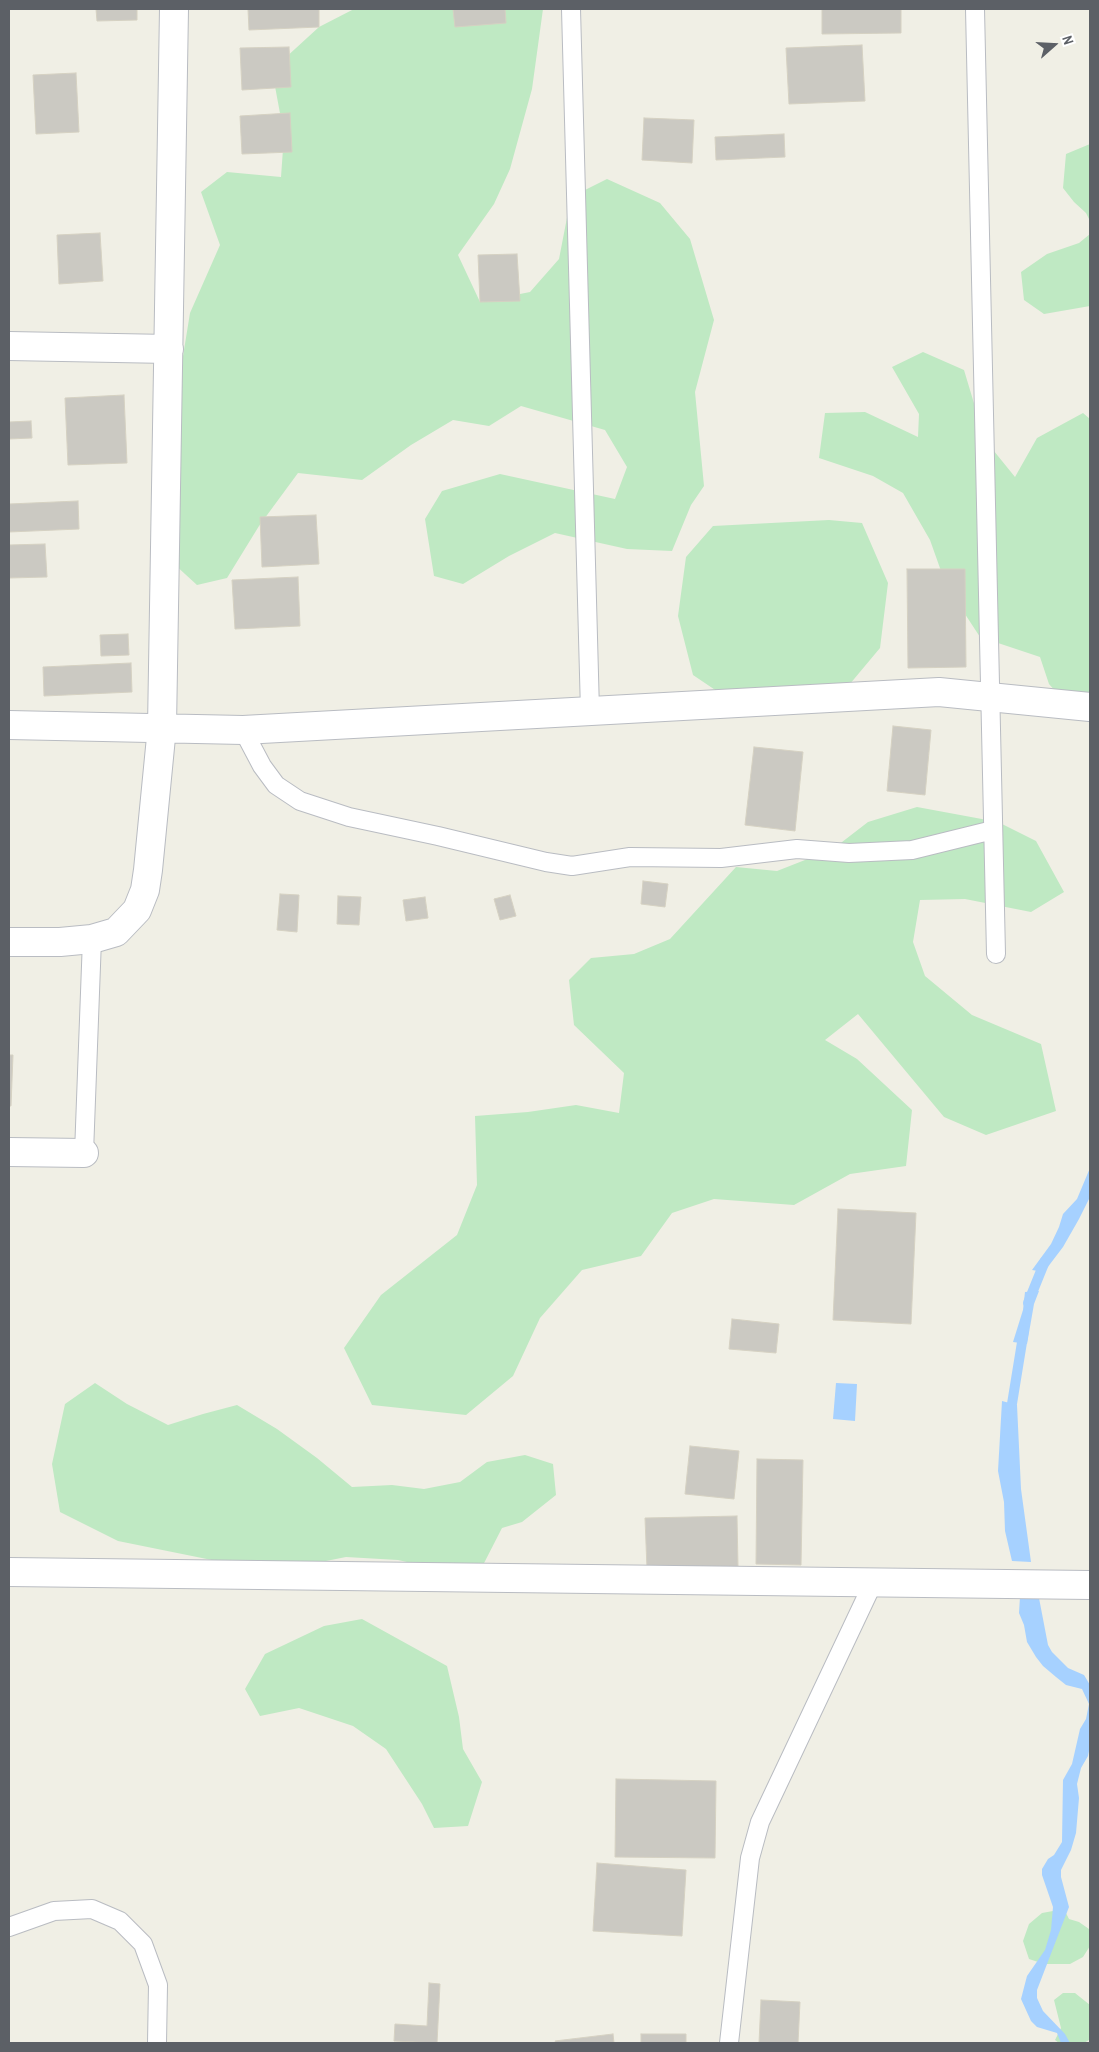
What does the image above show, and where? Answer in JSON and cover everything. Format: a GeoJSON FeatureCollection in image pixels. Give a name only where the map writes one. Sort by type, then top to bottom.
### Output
{"type":"FeatureCollection","features":[{"type":"Feature","properties":{"kind":"street"},"geometry":{"type":"LineString","coordinates":[[9,942],[60,942],[92,938],[116,932],[137,910],[145,890],[162,727],[174,9]]}},
{"type":"Feature","properties":{"kind":"street"},"geometry":{"type":"LineString","coordinates":[[9,346],[168,349]]}},
{"type":"Feature","properties":{"kind":"street"},"geometry":{"type":"LineString","coordinates":[[9,725],[243,730],[939,692],[1090,707]]}},
{"type":"Feature","properties":{"kind":"street"},"geometry":{"type":"LineString","coordinates":[[9,1152],[84,1153]]}},
{"type":"Feature","properties":{"kind":"street"},"geometry":{"type":"LineString","coordinates":[[9,1572],[1090,1585]]}},
{"type":"Feature","properties":{"kind":"lane"},"geometry":{"type":"LineString","coordinates":[[571,9],[590,711]]}},
{"type":"Feature","properties":{"kind":"lane"},"geometry":{"type":"LineString","coordinates":[[975,9],[996,954]]}},
{"type":"Feature","properties":{"kind":"lane"},"geometry":{"type":"LineString","coordinates":[[243,730],[262,766],[276,785],[300,801],[349,817],[546,862],[572,866],[630,857],[721,858],[797,849],[849,853],[912,850],[993,830]]}},
{"type":"Feature","properties":{"kind":"lane"},"geometry":{"type":"LineString","coordinates":[[84,1153],[92,938]]}},
{"type":"Feature","properties":{"kind":"lane"},"geometry":{"type":"LineString","coordinates":[[729,2043],[750,1858],[760,1822],[873,1583]]}},
{"type":"Feature","properties":{"kind":"lane"},"geometry":{"type":"LineString","coordinates":[[9,1927],[54,1911],[92,1908],[120,1921],[143,1944],[158,1985],[157,2043]]}},
{"type":"Feature","properties":{"kind":"green space"},"geometry":{"type":"Polygon","coordinates":[[[354,9],[543,9],[532,89],[510,169],[494,204],[458,255],[480,302],[530,292],[559,259],[571,197],[607,179],[660,203],[690,239],[714,320],[695,392],[704,486],[691,505],[672,551],[627,549],[555,533],[509,556],[463,584],[434,576],[425,519],[442,491],[500,474],[615,499],[627,467],[605,430],[521,406],[489,426],[453,420],[411,445],[362,480],[298,473],[259,526],[227,578],[197,585],[173,563],[178,387],[190,313],[220,245],[201,192],[227,172],[281,177],[284,135],[272,70],[319,27],[354,9]]]}},
{"type":"Feature","properties":{"kind":"green space"},"geometry":{"type":"Polygon","coordinates":[[[1090,144],[1090,221],[1086,213],[1063,188],[1066,154],[1090,144]]]}},
{"type":"Feature","properties":{"kind":"green space"},"geometry":{"type":"Polygon","coordinates":[[[1090,234],[1090,306],[1044,314],[1024,300],[1021,272],[1047,254],[1079,243],[1090,234]]]}},
{"type":"Feature","properties":{"kind":"green space"},"geometry":{"type":"Polygon","coordinates":[[[923,352],[964,370],[985,440],[1015,477],[1037,438],[1083,413],[1090,419],[1090,718],[1073,711],[1049,684],[1040,657],[980,637],[946,585],[930,540],[903,493],[873,476],[819,458],[825,413],[865,412],[918,437],[919,414],[892,367],[923,352]]]}},
{"type":"Feature","properties":{"kind":"green space"},"geometry":{"type":"Polygon","coordinates":[[[829,520],[862,523],[888,583],[880,648],[839,697],[739,706],[693,675],[678,616],[686,557],[713,526],[829,520]]]}},
{"type":"Feature","properties":{"kind":"green space"},"geometry":{"type":"Polygon","coordinates":[[[917,807],[998,822],[1036,841],[1064,892],[1031,912],[965,899],[920,900],[913,942],[925,976],[972,1015],[1041,1044],[1056,1111],[986,1135],[944,1117],[858,1014],[825,1040],[857,1059],[912,1110],[906,1166],[850,1174],[794,1205],[714,1199],[672,1213],[641,1256],[582,1270],[540,1318],[513,1376],[466,1415],[372,1405],[344,1348],[381,1295],[457,1235],[477,1185],[475,1116],[528,1112],[576,1105],[619,1113],[624,1073],[574,1025],[569,980],[591,958],[634,954],[670,939],[736,867],[777,871],[833,849],[868,822],[917,807]]]}},
{"type":"Feature","properties":{"kind":"green space"},"geometry":{"type":"Polygon","coordinates":[[[95,1383],[127,1404],[168,1425],[237,1405],[277,1429],[317,1458],[352,1487],[392,1485],[424,1489],[460,1482],[487,1462],[525,1455],[553,1464],[556,1495],[522,1522],[502,1528],[481,1569],[442,1570],[398,1560],[346,1557],[271,1572],[118,1541],[60,1512],[52,1464],[65,1404],[95,1383]]]}},
{"type":"Feature","properties":{"kind":"green space"},"geometry":{"type":"Polygon","coordinates":[[[362,1619],[447,1666],[459,1717],[463,1749],[482,1782],[468,1826],[434,1828],[422,1804],[386,1749],[353,1726],[299,1708],[260,1716],[245,1689],[265,1654],[324,1626],[362,1619]]]}},
{"type":"Feature","properties":{"kind":"green space"},"geometry":{"type":"Polygon","coordinates":[[[1064,1909],[1069,1919],[1079,1922],[1089,1929],[1090,1946],[1083,1957],[1070,1964],[1044,1964],[1029,1959],[1023,1941],[1029,1924],[1042,1913],[1064,1909]]]}},
{"type":"Feature","properties":{"kind":"green space"},"geometry":{"type":"Polygon","coordinates":[[[1063,1993],[1075,1993],[1090,2005],[1090,2034],[1089,2040],[1084,2043],[1059,2043],[1055,2040],[1061,2028],[1054,2000],[1063,1993]]]}},
{"type":"Feature","properties":{"kind":"water"},"geometry":{"type":"Polygon","coordinates":[[[1090,1168],[1090,1197],[1079,1219],[1063,1247],[1044,1272],[1032,1270],[1051,1244],[1063,1214],[1077,1199],[1090,1168]]]}},
{"type":"Feature","properties":{"kind":"water"},"geometry":{"type":"Polygon","coordinates":[[[1039,1291],[1034,1304],[1027,1344],[1013,1342],[1023,1310],[1025,1292],[1039,1291]]]}},
{"type":"Feature","properties":{"kind":"water"},"geometry":{"type":"Polygon","coordinates":[[[836,1383],[857,1384],[855,1421],[833,1419],[836,1383]]]}},
{"type":"Feature","properties":{"kind":"water"},"geometry":{"type":"Polygon","coordinates":[[[1002,1401],[1017,1405],[1021,1489],[1031,1562],[1012,1561],[1005,1531],[1004,1502],[998,1471],[1002,1401]]]}},
{"type":"Feature","properties":{"kind":"water"},"geometry":{"type":"Polygon","coordinates":[[[1020,1597],[1039,1598],[1048,1645],[1052,1652],[1068,1668],[1084,1675],[1090,1685],[1090,1746],[1077,1784],[1079,1798],[1076,1833],[1071,1850],[1061,1870],[1069,1907],[1037,1990],[1037,1998],[1043,2011],[1065,2034],[1070,2043],[1061,2043],[1057,2033],[1037,2027],[1031,2021],[1021,1999],[1027,1976],[1045,1950],[1051,1930],[1053,1907],[1042,1875],[1042,1869],[1062,1842],[1063,1780],[1072,1764],[1080,1729],[1086,1719],[1089,1704],[1082,1689],[1066,1685],[1043,1666],[1036,1657],[1027,1642],[1024,1625],[1019,1613],[1020,1597]]]}},
{"type":"Feature","properties":{"kind":"building"},"geometry":{"type":"Polygon","coordinates":[[[96,9],[137,9],[137,20],[97,21],[96,9]]]}},
{"type":"Feature","properties":{"kind":"building"},"geometry":{"type":"Polygon","coordinates":[[[248,9],[319,9],[319,27],[249,30],[248,9]]]}},
{"type":"Feature","properties":{"kind":"building"},"geometry":{"type":"Polygon","coordinates":[[[453,9],[505,9],[506,23],[455,27],[453,9]]]}},
{"type":"Feature","properties":{"kind":"building"},"geometry":{"type":"Polygon","coordinates":[[[822,9],[901,9],[901,33],[822,34],[822,9]]]}},
{"type":"Feature","properties":{"kind":"building"},"geometry":{"type":"Polygon","coordinates":[[[862,45],[865,101],[789,104],[786,48],[862,45]]]}},
{"type":"Feature","properties":{"kind":"building"},"geometry":{"type":"Polygon","coordinates":[[[289,47],[291,87],[242,90],[240,48],[289,47]]]}},
{"type":"Feature","properties":{"kind":"building"},"geometry":{"type":"Polygon","coordinates":[[[76,73],[79,132],[36,134],[33,75],[76,73]]]}},
{"type":"Feature","properties":{"kind":"building"},"geometry":{"type":"Polygon","coordinates":[[[290,113],[292,152],[242,154],[240,116],[290,113]]]}},
{"type":"Feature","properties":{"kind":"building"},"geometry":{"type":"Polygon","coordinates":[[[644,118],[694,120],[692,163],[642,160],[644,118]]]}},
{"type":"Feature","properties":{"kind":"building"},"geometry":{"type":"Polygon","coordinates":[[[784,134],[785,157],[716,160],[715,137],[784,134]]]}},
{"type":"Feature","properties":{"kind":"building"},"geometry":{"type":"Polygon","coordinates":[[[100,233],[103,281],[59,284],[57,235],[100,233]]]}},
{"type":"Feature","properties":{"kind":"building"},"geometry":{"type":"Polygon","coordinates":[[[517,254],[520,301],[480,302],[478,255],[517,254]]]}},
{"type":"Feature","properties":{"kind":"building"},"geometry":{"type":"Polygon","coordinates":[[[124,395],[127,463],[68,465],[65,398],[124,395]]]}},
{"type":"Feature","properties":{"kind":"building"},"geometry":{"type":"Polygon","coordinates":[[[31,421],[32,438],[9,439],[9,422],[31,421]]]}},
{"type":"Feature","properties":{"kind":"building"},"geometry":{"type":"Polygon","coordinates":[[[78,501],[79,529],[9,532],[9,504],[78,501]]]}},
{"type":"Feature","properties":{"kind":"building"},"geometry":{"type":"Polygon","coordinates":[[[316,515],[319,564],[262,567],[260,517],[316,515]]]}},
{"type":"Feature","properties":{"kind":"building"},"geometry":{"type":"Polygon","coordinates":[[[45,544],[47,577],[9,578],[9,545],[45,544]]]}},
{"type":"Feature","properties":{"kind":"building"},"geometry":{"type":"Polygon","coordinates":[[[907,569],[965,569],[966,667],[908,668],[907,569]]]}},
{"type":"Feature","properties":{"kind":"building"},"geometry":{"type":"Polygon","coordinates":[[[298,577],[300,626],[235,629],[232,580],[298,577]]]}},
{"type":"Feature","properties":{"kind":"building"},"geometry":{"type":"Polygon","coordinates":[[[128,634],[129,655],[101,656],[100,635],[128,634]]]}},
{"type":"Feature","properties":{"kind":"building"},"geometry":{"type":"Polygon","coordinates":[[[131,663],[132,692],[44,696],[43,667],[131,663]]]}},
{"type":"Feature","properties":{"kind":"building"},"geometry":{"type":"Polygon","coordinates":[[[893,726],[931,730],[925,795],[887,791],[893,726]]]}},
{"type":"Feature","properties":{"kind":"building"},"geometry":{"type":"Polygon","coordinates":[[[754,747],[803,752],[795,831],[745,825],[754,747]]]}},
{"type":"Feature","properties":{"kind":"building"},"geometry":{"type":"Polygon","coordinates":[[[643,881],[668,884],[665,907],[641,904],[643,881]]]}},
{"type":"Feature","properties":{"kind":"building"},"geometry":{"type":"Polygon","coordinates":[[[280,894],[299,895],[297,932],[277,930],[280,894]]]}},
{"type":"Feature","properties":{"kind":"building"},"geometry":{"type":"Polygon","coordinates":[[[510,895],[516,916],[500,920],[494,899],[510,895]]]}},
{"type":"Feature","properties":{"kind":"building"},"geometry":{"type":"Polygon","coordinates":[[[338,896],[361,897],[359,925],[337,924],[338,896]]]}},
{"type":"Feature","properties":{"kind":"building"},"geometry":{"type":"Polygon","coordinates":[[[425,897],[428,918],[406,921],[403,900],[425,897]]]}},
{"type":"Feature","properties":{"kind":"building"},"geometry":{"type":"Polygon","coordinates":[[[9,1055],[13,1055],[11,1106],[9,1106],[9,1055]]]}},
{"type":"Feature","properties":{"kind":"building"},"geometry":{"type":"Polygon","coordinates":[[[838,1209],[916,1213],[911,1324],[833,1320],[838,1209]]]}},
{"type":"Feature","properties":{"kind":"building"},"geometry":{"type":"Polygon","coordinates":[[[732,1319],[779,1324],[776,1353],[729,1349],[732,1319]]]}},
{"type":"Feature","properties":{"kind":"building"},"geometry":{"type":"Polygon","coordinates":[[[690,1446],[739,1451],[734,1499],[685,1494],[690,1446]]]}},
{"type":"Feature","properties":{"kind":"building"},"geometry":{"type":"Polygon","coordinates":[[[757,1459],[803,1460],[801,1565],[756,1564],[757,1459]]]}},
{"type":"Feature","properties":{"kind":"building"},"geometry":{"type":"Polygon","coordinates":[[[737,1516],[738,1567],[647,1569],[645,1518],[737,1516]]]}},
{"type":"Feature","properties":{"kind":"building"},"geometry":{"type":"Polygon","coordinates":[[[616,1779],[716,1781],[715,1858],[615,1857],[616,1779]]]}},
{"type":"Feature","properties":{"kind":"building"},"geometry":{"type":"Polygon","coordinates":[[[597,1863],[686,1870],[682,1936],[593,1931],[597,1863]]]}},
{"type":"Feature","properties":{"kind":"building"},"geometry":{"type":"Polygon","coordinates":[[[429,1983],[440,1984],[437,2043],[394,2041],[395,2024],[427,2026],[429,1983]]]}},
{"type":"Feature","properties":{"kind":"building"},"geometry":{"type":"Polygon","coordinates":[[[761,2000],[800,2002],[798,2043],[759,2043],[761,2000]]]}},
{"type":"Feature","properties":{"kind":"building"},"geometry":{"type":"Polygon","coordinates":[[[613,2034],[614,2043],[556,2043],[555,2041],[613,2034]]]}},
{"type":"Feature","properties":{"kind":"building"},"geometry":{"type":"Polygon","coordinates":[[[641,2034],[686,2034],[686,2043],[641,2043],[641,2034]]]}},
{"type":"Feature","properties":{"kind":"waterway"},"geometry":{"type":"LineString","coordinates":[[1028,1303],[1045,1261]]}},
{"type":"Feature","properties":{"kind":"waterway"},"geometry":{"type":"LineString","coordinates":[[1010,1416],[1024,1330]]}}]}
